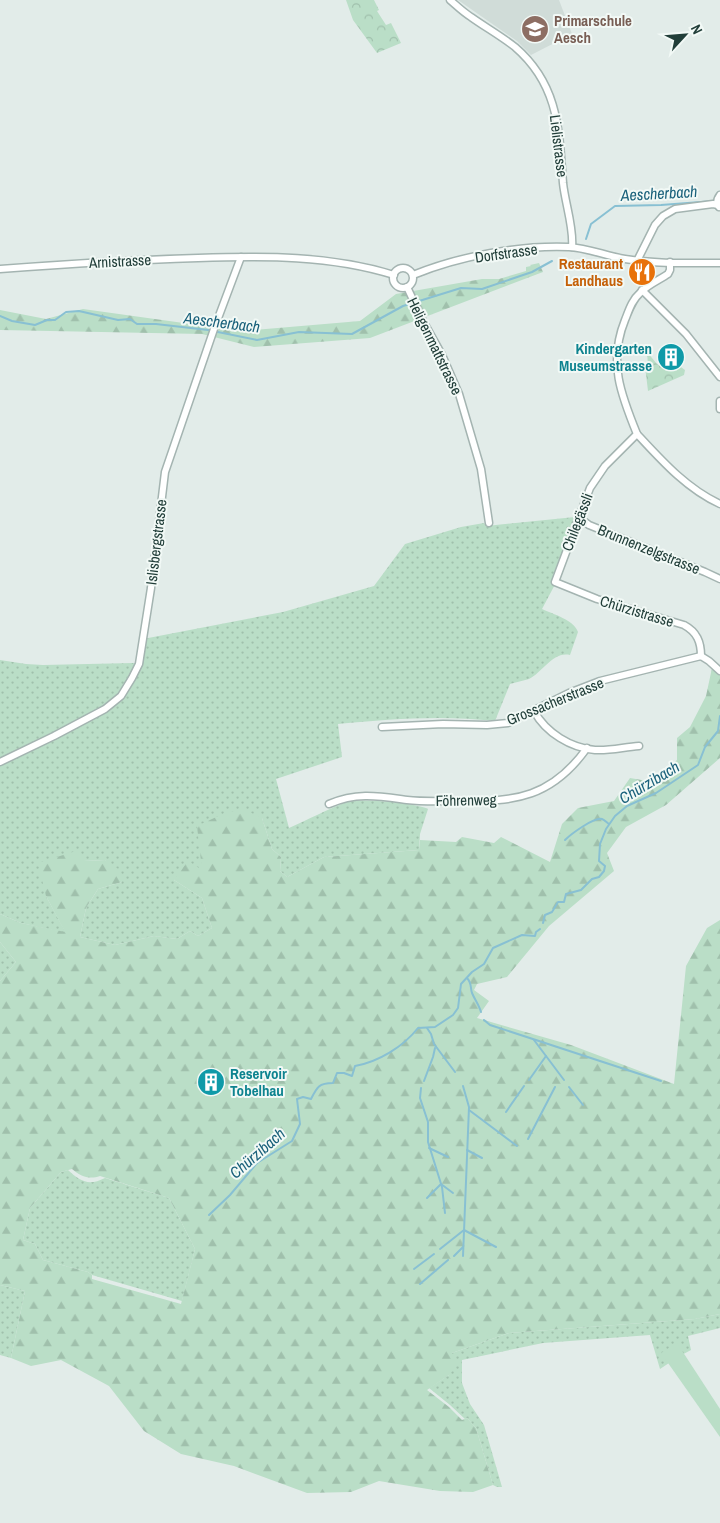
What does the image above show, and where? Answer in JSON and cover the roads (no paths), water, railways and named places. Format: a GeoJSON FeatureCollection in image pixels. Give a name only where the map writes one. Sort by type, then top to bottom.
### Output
{"type":"FeatureCollection","features":[{"type":"Feature","properties":{"kind":"street","name":"Lielistrasse"},"geometry":{"type":"LineString","coordinates":[[450,0],[470,17],[515,48],[535,70],[547,90],[558,123],[564,191],[572,247]]}},
{"type":"Feature","properties":{"kind":"street"},"geometry":{"type":"LineString","coordinates":[[637,261],[655,225],[662,216],[675,209],[713,204],[719,201]]}},
{"type":"Feature","properties":{"kind":"street","name":"Dorfstrasse"},"geometry":{"type":"LineString","coordinates":[[413,275],[467,259],[503,251],[530,248],[572,247],[637,261],[720,263]]}},
{"type":"Feature","properties":{"kind":"street"},"geometry":{"type":"LineString","coordinates":[[241,257],[310,259],[347,263],[394,275]]}},
{"type":"Feature","properties":{"kind":"street","name":"Arnistrasse"},"geometry":{"type":"LineString","coordinates":[[0,268],[241,257]]}},
{"type":"Feature","properties":{"kind":"street","name":"Islisbergstrasse"},"geometry":{"type":"LineString","coordinates":[[0,762],[105,709],[121,696],[139,664],[151,588],[165,472],[211,337],[241,257]]}},
{"type":"Feature","properties":{"kind":"street"},"geometry":{"type":"LineString","coordinates":[[670,262],[668,274],[642,290],[632,303],[622,327],[618,343],[618,379],[626,409],[637,434],[682,480],[720,504]]}},
{"type":"Feature","properties":{"kind":"street"},"geometry":{"type":"LineString","coordinates":[[403,268],[409,270],[413,275],[413,281],[407,287],[401,287],[396,284],[394,275],[397,270],[403,268]]}},
{"type":"Feature","properties":{"kind":"street","name":"Heligenmattstrasse"},"geometry":{"type":"LineString","coordinates":[[407,287],[442,355],[459,394],[481,469],[489,523]]}},
{"type":"Feature","properties":{"kind":"street"},"geometry":{"type":"LineString","coordinates":[[642,290],[686,334],[720,377]]}},
{"type":"Feature","properties":{"kind":"street"},"geometry":{"type":"LineString","coordinates":[[720,401],[720,409]]}},
{"type":"Feature","properties":{"kind":"street","name":"Chilegässli"},"geometry":{"type":"LineString","coordinates":[[555,582],[590,488],[606,466],[637,434]]}},
{"type":"Feature","properties":{"kind":"street","name":"Brunnenzelgstrasse"},"geometry":{"type":"LineString","coordinates":[[578,517],[589,525],[720,579]]}},
{"type":"Feature","properties":{"kind":"street","name":"Chürzistrasse"},"geometry":{"type":"LineString","coordinates":[[555,582],[597,599],[684,625],[691,629],[698,639],[701,646],[700,656]]}},
{"type":"Feature","properties":{"kind":"street"},"geometry":{"type":"LineString","coordinates":[[700,656],[720,671]]}},
{"type":"Feature","properties":{"kind":"street","name":"Grossacherstrasse"},"geometry":{"type":"LineString","coordinates":[[382,727],[508,723],[569,693],[600,681],[700,656]]}},
{"type":"Feature","properties":{"kind":"street"},"geometry":{"type":"LineString","coordinates":[[534,711],[551,732],[572,745],[606,750],[639,746]]}},
{"type":"Feature","properties":{"kind":"street","name":"Föhrenweg"},"geometry":{"type":"LineString","coordinates":[[328,804],[342,798],[362,795],[430,801],[513,799],[530,794],[566,773],[579,760],[587,748]]}},
{"type":"Feature","properties":{"kind":"waterway","name":"Aescherbach"},"geometry":{"type":"LineString","coordinates":[[586,239],[591,224],[615,206],[714,201]]}},
{"type":"Feature","properties":{"kind":"waterway","name":"Aescherbach"},"geometry":{"type":"LineString","coordinates":[[0,316],[12,321],[35,325],[47,320],[55,320],[66,312],[79,311],[118,320],[130,319],[137,324],[156,324],[208,330],[257,340],[299,332],[352,334],[403,306],[461,288],[482,289],[532,272],[552,261]]}},
{"type":"Feature","properties":{"kind":"waterway","name":"Chürzibach"},"geometry":{"type":"LineString","coordinates":[[543,923],[545,915],[552,912],[558,902],[564,902],[566,894],[581,890],[604,871],[605,866],[599,861],[600,844],[606,829],[615,816],[627,806],[656,793],[698,765],[705,747],[718,731],[720,716]]}},
{"type":"Feature","properties":{"kind":"waterway"},"geometry":{"type":"LineString","coordinates":[[565,840],[577,830],[598,819],[602,819],[609,824]]}},
{"type":"Feature","properties":{"kind":"waterway","name":"Chürzibach"},"geometry":{"type":"LineString","coordinates":[[209,1215],[230,1195],[257,1163],[292,1141],[300,1124],[297,1099],[303,1097],[311,1099],[319,1086],[333,1083],[337,1073],[352,1076],[355,1066],[389,1053],[418,1028],[435,1027],[453,1015],[458,1008],[461,984],[472,972],[484,964],[493,948],[522,935],[535,936],[536,932],[540,929]]}},
{"type":"Feature","properties":{"kind":"waterway"},"geometry":{"type":"LineString","coordinates":[[467,978],[481,1012]]}},
{"type":"Feature","properties":{"kind":"waterway"},"geometry":{"type":"LineString","coordinates":[[484,1020],[490,1025],[661,1081]]}},
{"type":"Feature","properties":{"kind":"waterway"},"geometry":{"type":"LineString","coordinates":[[427,1028],[434,1044],[455,1072]]}},
{"type":"Feature","properties":{"kind":"waterway"},"geometry":{"type":"LineString","coordinates":[[534,1040],[564,1080]]}},
{"type":"Feature","properties":{"kind":"waterway"},"geometry":{"type":"LineString","coordinates":[[424,1081],[435,1048]]}},
{"type":"Feature","properties":{"kind":"waterway"},"geometry":{"type":"LineString","coordinates":[[529,1080],[546,1056]]}},
{"type":"Feature","properties":{"kind":"waterway"},"geometry":{"type":"LineString","coordinates":[[463,1086],[469,1107],[463,1256]]}},
{"type":"Feature","properties":{"kind":"waterway"},"geometry":{"type":"LineString","coordinates":[[506,1112],[524,1086]]}},
{"type":"Feature","properties":{"kind":"waterway"},"geometry":{"type":"LineString","coordinates":[[528,1139],[555,1087]]}},
{"type":"Feature","properties":{"kind":"waterway"},"geometry":{"type":"LineString","coordinates":[[569,1087],[583,1105]]}},
{"type":"Feature","properties":{"kind":"waterway"},"geometry":{"type":"LineString","coordinates":[[421,1088],[420,1098],[428,1122],[428,1142],[442,1187],[445,1213]]}},
{"type":"Feature","properties":{"kind":"waterway"},"geometry":{"type":"LineString","coordinates":[[469,1110],[517,1146]]}},
{"type":"Feature","properties":{"kind":"waterway"},"geometry":{"type":"LineString","coordinates":[[429,1148],[448,1157]]}},
{"type":"Feature","properties":{"kind":"waterway"},"geometry":{"type":"LineString","coordinates":[[467,1150],[482,1158]]}},
{"type":"Feature","properties":{"kind":"waterway"},"geometry":{"type":"LineString","coordinates":[[427,1198],[441,1184],[453,1193]]}},
{"type":"Feature","properties":{"kind":"waterway"},"geometry":{"type":"LineString","coordinates":[[440,1249],[464,1230],[496,1247]]}},
{"type":"Feature","properties":{"kind":"waterway"},"geometry":{"type":"LineString","coordinates":[[454,1256],[463,1247]]}},
{"type":"Feature","properties":{"kind":"waterway"},"geometry":{"type":"LineString","coordinates":[[414,1269],[434,1254]]}},
{"type":"Feature","properties":{"kind":"waterway"},"geometry":{"type":"LineString","coordinates":[[420,1284],[448,1260]]}},
{"type":"Feature","properties":{"kind":"place","name":"Primarschule Aesch"},"geometry":{"type":"Point","coordinates":[535,29]}},
{"type":"Feature","properties":{"kind":"place","name":"Restaurant Landhaus"},"geometry":{"type":"Point","coordinates":[642,272]}},
{"type":"Feature","properties":{"kind":"place","name":"Kindergarten Museumstrasse"},"geometry":{"type":"Point","coordinates":[671,357]}},
{"type":"Feature","properties":{"kind":"place","name":"Reservoir Tobelhau"},"geometry":{"type":"Point","coordinates":[211,1082]}}]}
